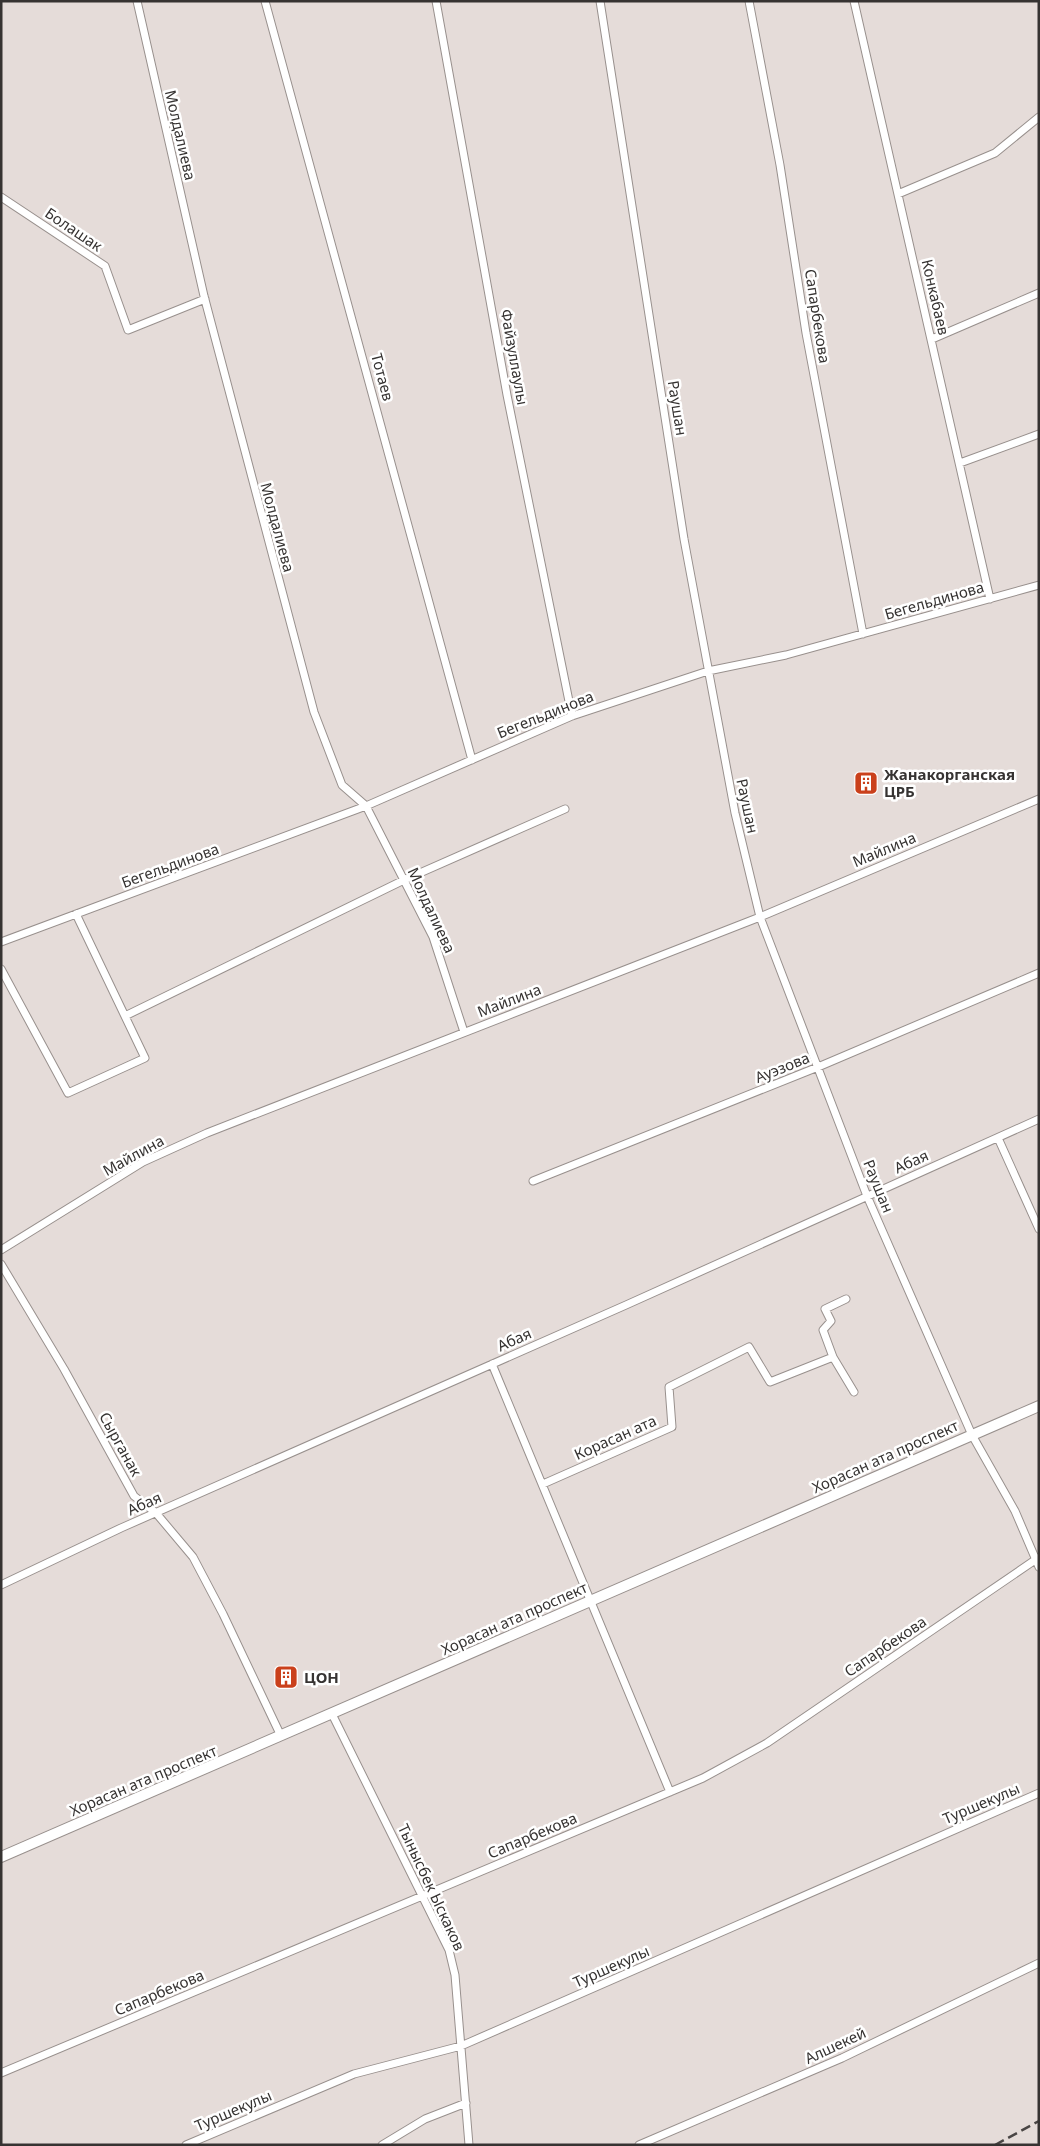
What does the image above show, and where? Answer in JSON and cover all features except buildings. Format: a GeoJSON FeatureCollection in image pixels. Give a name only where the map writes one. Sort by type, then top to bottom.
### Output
{"type":"FeatureCollection","features":[{"type":"Feature","properties":{"kind":"main road","name":"Хорасан ата проспект"},"geometry":{"type":"LineString","coordinates":[[1,1857],[1039,1406]]}},
{"type":"Feature","properties":{"kind":"street","name":"Молдалиева"},"geometry":{"type":"LineString","coordinates":[[137,1],[205,299],[314,712],[342,786],[366,806],[433,937],[464,1032]]}},
{"type":"Feature","properties":{"kind":"street","name":"Тотаев"},"geometry":{"type":"LineString","coordinates":[[265,1],[472,760]]}},
{"type":"Feature","properties":{"kind":"street","name":"Файзуллаулы"},"geometry":{"type":"LineString","coordinates":[[436,1],[507,395],[572,716]]}},
{"type":"Feature","properties":{"kind":"street","name":"Раушан"},"geometry":{"type":"LineString","coordinates":[[600,1],[684,540],[735,813],[760,917],[868,1196],[972,1435],[1015,1511],[1038,1561]]}},
{"type":"Feature","properties":{"kind":"street","name":"Сапарбекова"},"geometry":{"type":"LineString","coordinates":[[749,1],[780,165],[806,333],[863,634]]}},
{"type":"Feature","properties":{"kind":"street","name":"Конкабаев"},"geometry":{"type":"LineString","coordinates":[[854,1],[990,599]]}},
{"type":"Feature","properties":{"kind":"street"},"geometry":{"type":"LineString","coordinates":[[898,194],[995,153],[1039,117]]}},
{"type":"Feature","properties":{"kind":"street","name":"Болашак"},"geometry":{"type":"LineString","coordinates":[[1,197],[105,266],[128,330],[205,299]]}},
{"type":"Feature","properties":{"kind":"street"},"geometry":{"type":"LineString","coordinates":[[932,339],[1039,293]]}},
{"type":"Feature","properties":{"kind":"street"},"geometry":{"type":"LineString","coordinates":[[960,463],[1039,434]]}},
{"type":"Feature","properties":{"kind":"street","name":"Бегельдинова"},"geometry":{"type":"LineString","coordinates":[[1,942],[366,806],[572,716],[708,671],[786,656],[1039,585]]}},
{"type":"Feature","properties":{"kind":"street","name":"Майлина"},"geometry":{"type":"LineString","coordinates":[[1,1250],[143,1162],[207,1133],[760,917],[1039,799]]}},
{"type":"Feature","properties":{"kind":"street"},"geometry":{"type":"LineString","coordinates":[[125,1016],[404,880],[565,809]]}},
{"type":"Feature","properties":{"kind":"street"},"geometry":{"type":"LineString","coordinates":[[1,969],[68,1093],[145,1058],[76,914]]}},
{"type":"Feature","properties":{"kind":"street","name":"Ауэзова"},"geometry":{"type":"LineString","coordinates":[[533,1181],[818,1067],[1039,973]]}},
{"type":"Feature","properties":{"kind":"street","name":"Абая"},"geometry":{"type":"LineString","coordinates":[[1,1585],[156,1513],[1039,1119]]}},
{"type":"Feature","properties":{"kind":"street"},"geometry":{"type":"LineString","coordinates":[[998,1138],[1039,1230]]}},
{"type":"Feature","properties":{"kind":"street","name":"Сырганак"},"geometry":{"type":"LineString","coordinates":[[1,1264],[64,1370],[134,1496],[156,1513],[193,1558],[223,1614],[281,1736]]}},
{"type":"Feature","properties":{"kind":"street"},"geometry":{"type":"LineString","coordinates":[[846,1299],[825,1309],[831,1321],[823,1330],[833,1357],[854,1392]]}},
{"type":"Feature","properties":{"kind":"street","name":"Корасан ата"},"geometry":{"type":"LineString","coordinates":[[543,1484],[672,1427],[669,1387],[749,1347],[770,1382],[833,1357]]}},
{"type":"Feature","properties":{"kind":"street"},"geometry":{"type":"LineString","coordinates":[[492,1364],[593,1600],[670,1792]]}},
{"type":"Feature","properties":{"kind":"street","name":"Сапарбекова"},"geometry":{"type":"LineString","coordinates":[[1,2073],[703,1778],[767,1743],[1038,1561]]}},
{"type":"Feature","properties":{"kind":"street","name":"Тынысбек Ыскаков"},"geometry":{"type":"LineString","coordinates":[[332,1714],[449,1950],[455,1975],[469,2145]]}},
{"type":"Feature","properties":{"kind":"street","name":"Туршекулы"},"geometry":{"type":"LineString","coordinates":[[186,2145],[354,2074],[461,2046],[1039,1793]]}},
{"type":"Feature","properties":{"kind":"street","name":"Алшекей"},"geometry":{"type":"LineString","coordinates":[[639,2145],[842,2058],[1039,1963]]}},
{"type":"Feature","properties":{"kind":"street"},"geometry":{"type":"LineString","coordinates":[[382,2145],[425,2119],[466,2103]]}},
{"type":"Feature","properties":{"kind":"railway"},"geometry":{"type":"LineString","coordinates":[[995,2145],[1039,2121]]}},
{"type":"Feature","properties":{"kind":"place","name":"Жанакорганская ЦРБ"},"geometry":{"type":"Point","coordinates":[866,783]}},
{"type":"Feature","properties":{"kind":"place","name":"ЦОН"},"geometry":{"type":"Point","coordinates":[286,1677]}}]}
